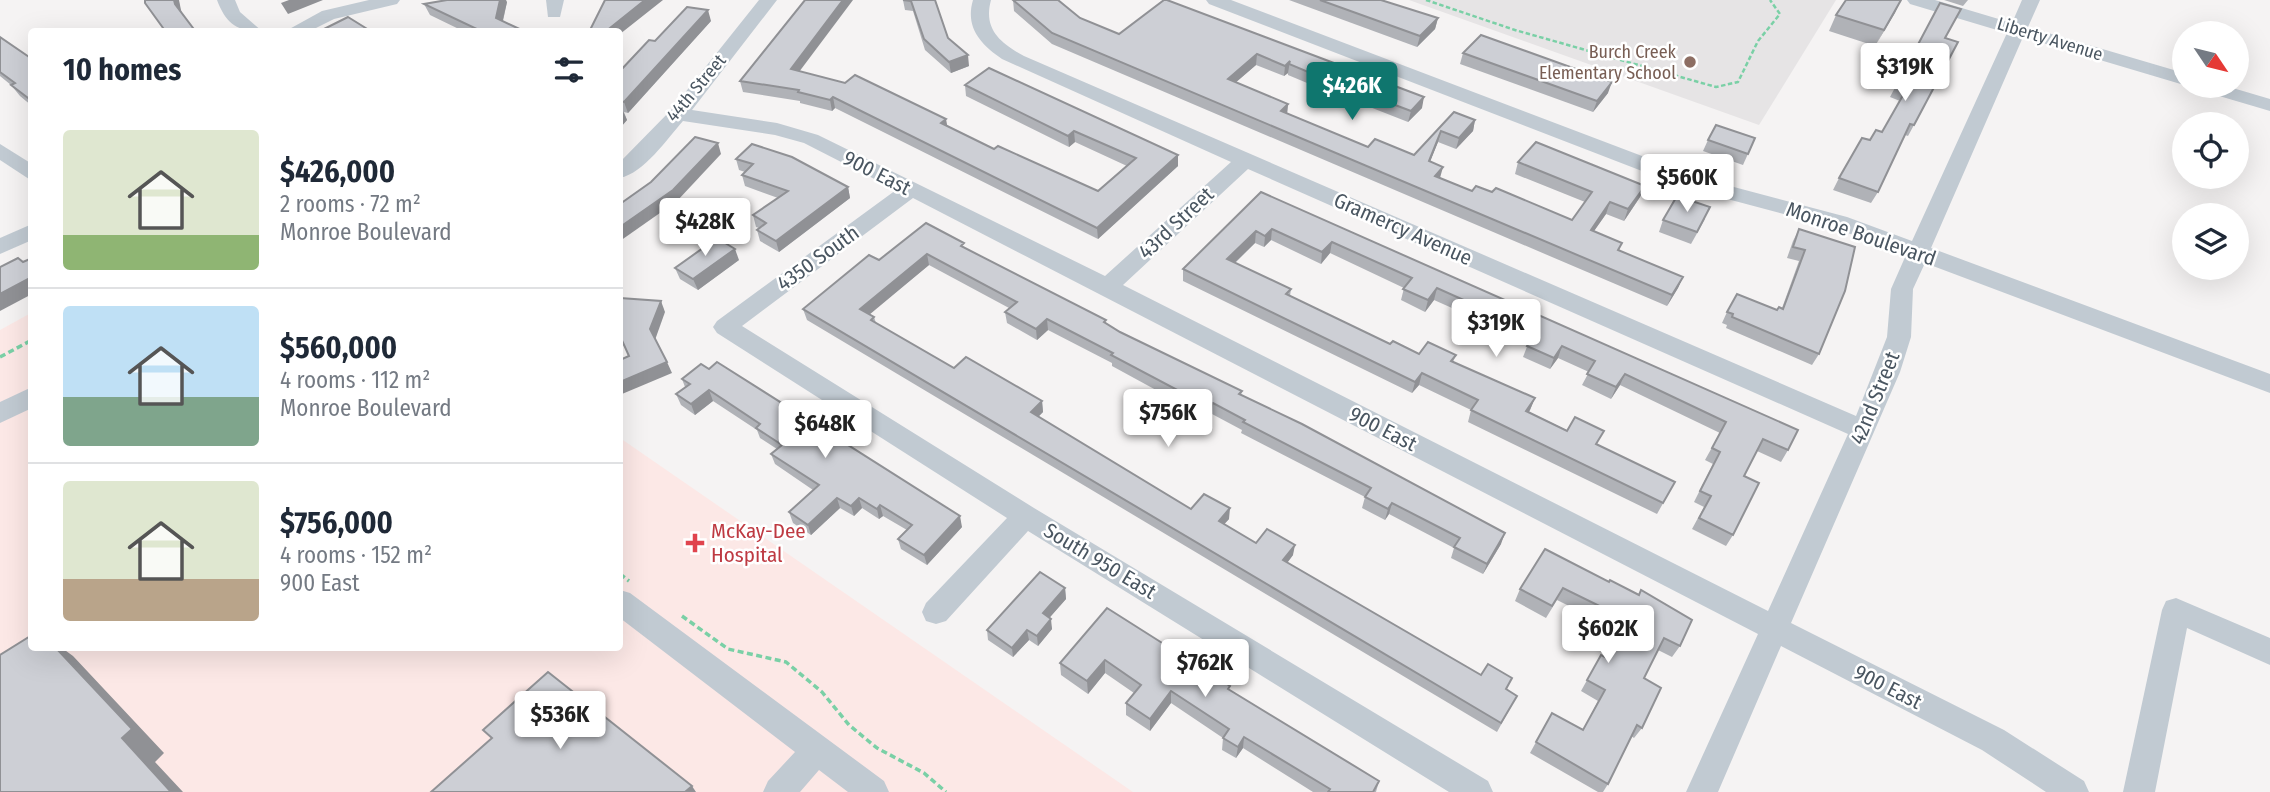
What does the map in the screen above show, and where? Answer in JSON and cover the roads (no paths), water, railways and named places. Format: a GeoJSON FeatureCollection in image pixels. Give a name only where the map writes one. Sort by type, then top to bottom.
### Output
{"type":"FeatureCollection","features":[{"type":"Feature","properties":{"kind":"street"},"geometry":{"type":"LineString","coordinates":[[226,0],[232,15],[249,28]]}},
{"type":"Feature","properties":{"kind":"street"},"geometry":{"type":"LineString","coordinates":[[301,28],[328,15],[391,0]]}},
{"type":"Feature","properties":{"kind":"street","name":"44th Street"},"geometry":{"type":"LineString","coordinates":[[623,170],[635,160],[675,114],[768,0]]}},
{"type":"Feature","properties":{"kind":"street","name":"Gramercy Avenue"},"geometry":{"type":"LineString","coordinates":[[982,0],[978,13],[979,26],[986,40],[998,50],[1863,430]]}},
{"type":"Feature","properties":{"kind":"street","name":"Monroe Boulevard"},"geometry":{"type":"LineString","coordinates":[[1215,0],[1693,183],[1839,222],[2270,384]]}},
{"type":"Feature","properties":{"kind":"street","name":"Liberty Avenue"},"geometry":{"type":"LineString","coordinates":[[1916,0],[2172,75]]}},
{"type":"Feature","properties":{"kind":"street","name":"42nd Street"},"geometry":{"type":"LineString","coordinates":[[1702,792],[1888,372],[1899,337],[1902,289],[2031,0]]}},
{"type":"Feature","properties":{"kind":"street"},"geometry":{"type":"LineString","coordinates":[[2246,98],[2270,105]]}},
{"type":"Feature","properties":{"kind":"street","name":"900 East"},"geometry":{"type":"LineString","coordinates":[[675,114],[777,129],[811,139],[1107,287],[1993,740],[2073,792]]}},
{"type":"Feature","properties":{"kind":"street"},"geometry":{"type":"LineString","coordinates":[[0,150],[28,172]]}},
{"type":"Feature","properties":{"kind":"street","name":"43rd Street"},"geometry":{"type":"LineString","coordinates":[[1107,287],[1245,160]]}},
{"type":"Feature","properties":{"kind":"street","name":"4350 South"},"geometry":{"type":"LineString","coordinates":[[725,327],[910,190]]}},
{"type":"Feature","properties":{"kind":"street"},"geometry":{"type":"LineString","coordinates":[[0,247],[28,233]]}},
{"type":"Feature","properties":{"kind":"street","name":"South 950 East"},"geometry":{"type":"LineString","coordinates":[[725,327],[1025,516],[1477,792]]}},
{"type":"Feature","properties":{"kind":"street"},"geometry":{"type":"LineString","coordinates":[[0,415],[28,398]]}},
{"type":"Feature","properties":{"kind":"street"},"geometry":{"type":"LineString","coordinates":[[936,611],[1025,516]]}},
{"type":"Feature","properties":{"kind":"street"},"geometry":{"type":"LineString","coordinates":[[629,595],[817,750],[873,792]]}},
{"type":"Feature","properties":{"kind":"street"},"geometry":{"type":"LineString","coordinates":[[2139,792],[2176,610],[2270,652]]}},
{"type":"Feature","properties":{"kind":"street"},"geometry":{"type":"LineString","coordinates":[[779,792],[817,750]]}},
{"type":"Feature","properties":{"kind":"place","name":"Burch Creek Elementary School"},"geometry":{"type":"Point","coordinates":[1690,62]}},
{"type":"Feature","properties":{"kind":"place","name":"McKay-Dee Hospital"},"geometry":{"type":"Point","coordinates":[695,543]}}]}
